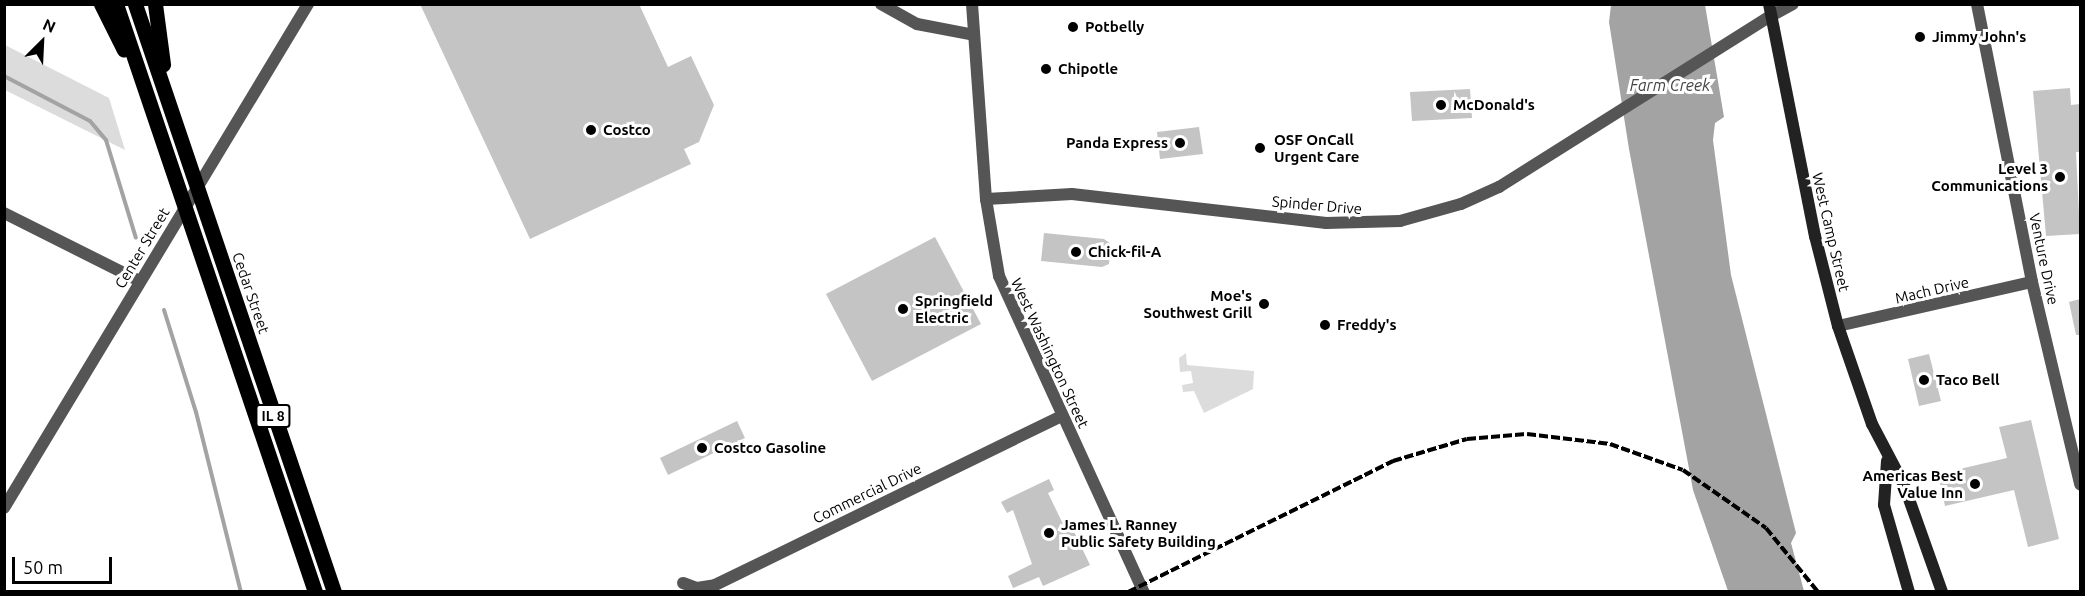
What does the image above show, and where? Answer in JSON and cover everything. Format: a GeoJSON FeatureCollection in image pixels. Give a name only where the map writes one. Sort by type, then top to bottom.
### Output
{"type":"FeatureCollection","features":[{"type":"Feature","properties":{"kind":"main road"},"geometry":{"type":"LineString","coordinates":[[101,4],[150,101]]}},
{"type":"Feature","properties":{"kind":"main road","name":"IL 8"},"geometry":{"type":"LineString","coordinates":[[116,4],[315,591]]}},
{"type":"Feature","properties":{"kind":"main road","name":"Cedar Street"},"geometry":{"type":"LineString","coordinates":[[135,4],[181,133],[214,240],[334,591]]}},
{"type":"Feature","properties":{"kind":"main road"},"geometry":{"type":"LineString","coordinates":[[155,4],[181,133]]}},
{"type":"Feature","properties":{"kind":"main road","name":"West Camp Street"},"geometry":{"type":"LineString","coordinates":[[1770,10],[1838,326],[1887,461],[1904,485],[1942,591]]}},
{"type":"Feature","properties":{"kind":"main road","name":"West Camp Street"},"geometry":{"type":"LineString","coordinates":[[1887,461],[1884,505],[1909,591]]}},
{"type":"Feature","properties":{"kind":"street","name":"Center Street"},"geometry":{"type":"LineString","coordinates":[[4,508],[308,4]]}},
{"type":"Feature","properties":{"kind":"street"},"geometry":{"type":"LineString","coordinates":[[881,4],[917,24],[974,35]]}},
{"type":"Feature","properties":{"kind":"street","name":"West Washington Street"},"geometry":{"type":"LineString","coordinates":[[972,4],[986,199],[999,276],[1144,591]]}},
{"type":"Feature","properties":{"kind":"street","name":"Spinder Drive"},"geometry":{"type":"LineString","coordinates":[[986,199],[1072,194],[1372,224],[1461,204],[1586,134],[1722,50],[1770,10],[1792,4]]}},
{"type":"Feature","properties":{"kind":"street","name":"Venture Drive"},"geometry":{"type":"LineString","coordinates":[[1977,4],[2032,282],[2080,484]]}},
{"type":"Feature","properties":{"kind":"street"},"geometry":{"type":"LineString","coordinates":[[4,213],[140,281]]}},
{"type":"Feature","properties":{"kind":"street","name":"Mach Drive"},"geometry":{"type":"LineString","coordinates":[[1838,326],[2032,282]]}},
{"type":"Feature","properties":{"kind":"street","name":"Commercial Drive"},"geometry":{"type":"LineString","coordinates":[[683,583],[697,588],[715,585],[1062,416]]}},
{"type":"Feature","properties":{"kind":"shaded area"},"geometry":{"type":"Polygon","coordinates":[[[5,45],[109,98],[125,150],[5,90],[5,45]]]}},
{"type":"Feature","properties":{"kind":"shaded area"},"geometry":{"type":"Polygon","coordinates":[[[1186,353],[1187,365],[1254,371],[1253,389],[1204,413],[1194,391],[1183,392],[1182,385],[1193,383],[1191,371],[1180,372],[1179,358],[1186,353]]]}},
{"type":"Feature","properties":{"kind":"water","name":"Farm Creek"},"geometry":{"type":"Polygon","coordinates":[[[1611,5],[1705,5],[1724,117],[1715,123],[1713,140],[1731,275],[1796,533],[1791,543],[1804,591],[1728,591],[1693,490],[1629,149],[1609,22],[1611,5]]]}},
{"type":"Feature","properties":{"kind":"building","name":"Costco"},"geometry":{"type":"Polygon","coordinates":[[[420,4],[639,4],[668,67],[691,56],[714,105],[699,142],[684,149],[691,164],[530,239],[420,4]]]}},
{"type":"Feature","properties":{"kind":"building","name":"Level 3 Communications"},"geometry":{"type":"Polygon","coordinates":[[[2070,88],[2071,105],[2080,104],[2080,152],[2076,152],[2080,234],[2046,236],[2033,91],[2070,88]]]}},
{"type":"Feature","properties":{"kind":"building","name":"McDonald's"},"geometry":{"type":"Polygon","coordinates":[[[1470,89],[1472,118],[1412,121],[1410,92],[1470,89]]]}},
{"type":"Feature","properties":{"kind":"building","name":"Panda Express"},"geometry":{"type":"Polygon","coordinates":[[[1199,127],[1203,154],[1160,159],[1157,132],[1199,127]]]}},
{"type":"Feature","properties":{"kind":"building","name":"Chick-fil-A"},"geometry":{"type":"Polygon","coordinates":[[[1044,233],[1104,239],[1111,244],[1109,264],[1102,267],[1041,261],[1044,233]]]}},
{"type":"Feature","properties":{"kind":"building","name":"Springfield Electric"},"geometry":{"type":"Polygon","coordinates":[[[935,237],[981,324],[872,381],[826,294],[935,237]]]}},
{"type":"Feature","properties":{"kind":"building"},"geometry":{"type":"Polygon","coordinates":[[[2080,299],[2080,335],[2076,335],[2069,302],[2080,299]]]}},
{"type":"Feature","properties":{"kind":"building","name":"Taco Bell"},"geometry":{"type":"Polygon","coordinates":[[[1929,354],[1941,401],[1919,406],[1908,359],[1929,354]]]}},
{"type":"Feature","properties":{"kind":"building","name":"Americas Best Value Inn"},"geometry":{"type":"Polygon","coordinates":[[[2031,420],[2059,539],[2028,547],[2014,490],[1945,506],[1938,474],[2007,458],[1999,427],[2031,420]]]}},
{"type":"Feature","properties":{"kind":"building","name":"Costco Gasoline"},"geometry":{"type":"Polygon","coordinates":[[[737,421],[745,438],[668,475],[660,458],[737,421]]]}},
{"type":"Feature","properties":{"kind":"building","name":"James L. Ranney Public Safety Building"},"geometry":{"type":"Polygon","coordinates":[[[1049,479],[1054,490],[1048,493],[1063,524],[1069,521],[1090,565],[1043,586],[1039,577],[1013,588],[1008,576],[1032,564],[1013,510],[1007,513],[1001,502],[1049,479]]]}},
{"type":"Feature","properties":{"kind":"waterway"},"geometry":{"type":"LineString","coordinates":[[4,76],[90,121],[106,140],[136,238]]}},
{"type":"Feature","properties":{"kind":"waterway"},"geometry":{"type":"LineString","coordinates":[[164,310],[196,412],[241,592]]}},
{"type":"Feature","properties":{"kind":"railway"},"geometry":{"type":"LineString","coordinates":[[1128,592],[1393,461],[1467,439],[1527,434],[1610,444],[1683,470],[1766,528],[1818,592]]}},
{"type":"Feature","properties":{"kind":"place","name":"Potbelly"},"geometry":{"type":"Point","coordinates":[1073,27]}},
{"type":"Feature","properties":{"kind":"place","name":"Jimmy John's"},"geometry":{"type":"Point","coordinates":[1920,37]}},
{"type":"Feature","properties":{"kind":"place","name":"Chipotle"},"geometry":{"type":"Point","coordinates":[1046,69]}},
{"type":"Feature","properties":{"kind":"place","name":"McDonald's"},"geometry":{"type":"Point","coordinates":[1441,105]}},
{"type":"Feature","properties":{"kind":"place","name":"Costco"},"geometry":{"type":"Point","coordinates":[591,130]}},
{"type":"Feature","properties":{"kind":"place","name":"Panda Express"},"geometry":{"type":"Point","coordinates":[1180,143]}},
{"type":"Feature","properties":{"kind":"place","name":"OSF OnCall Urgent Care"},"geometry":{"type":"Point","coordinates":[1260,148]}},
{"type":"Feature","properties":{"kind":"place","name":"Level 3 Communications"},"geometry":{"type":"Point","coordinates":[2060,177]}},
{"type":"Feature","properties":{"kind":"place","name":"Chick-fil-A"},"geometry":{"type":"Point","coordinates":[1076,252]}},
{"type":"Feature","properties":{"kind":"place","name":"Moe's Southwest Grill"},"geometry":{"type":"Point","coordinates":[1264,304]}},
{"type":"Feature","properties":{"kind":"place","name":"Springfield Electric"},"geometry":{"type":"Point","coordinates":[903,309]}},
{"type":"Feature","properties":{"kind":"place","name":"Freddy's"},"geometry":{"type":"Point","coordinates":[1325,325]}},
{"type":"Feature","properties":{"kind":"place","name":"Taco Bell"},"geometry":{"type":"Point","coordinates":[1924,380]}},
{"type":"Feature","properties":{"kind":"place","name":"Costco Gasoline"},"geometry":{"type":"Point","coordinates":[702,448]}},
{"type":"Feature","properties":{"kind":"place","name":"Americas Best Value Inn"},"geometry":{"type":"Point","coordinates":[1975,484]}},
{"type":"Feature","properties":{"kind":"place","name":"James L. Ranney Public Safety Building"},"geometry":{"type":"Point","coordinates":[1049,533]}}]}
